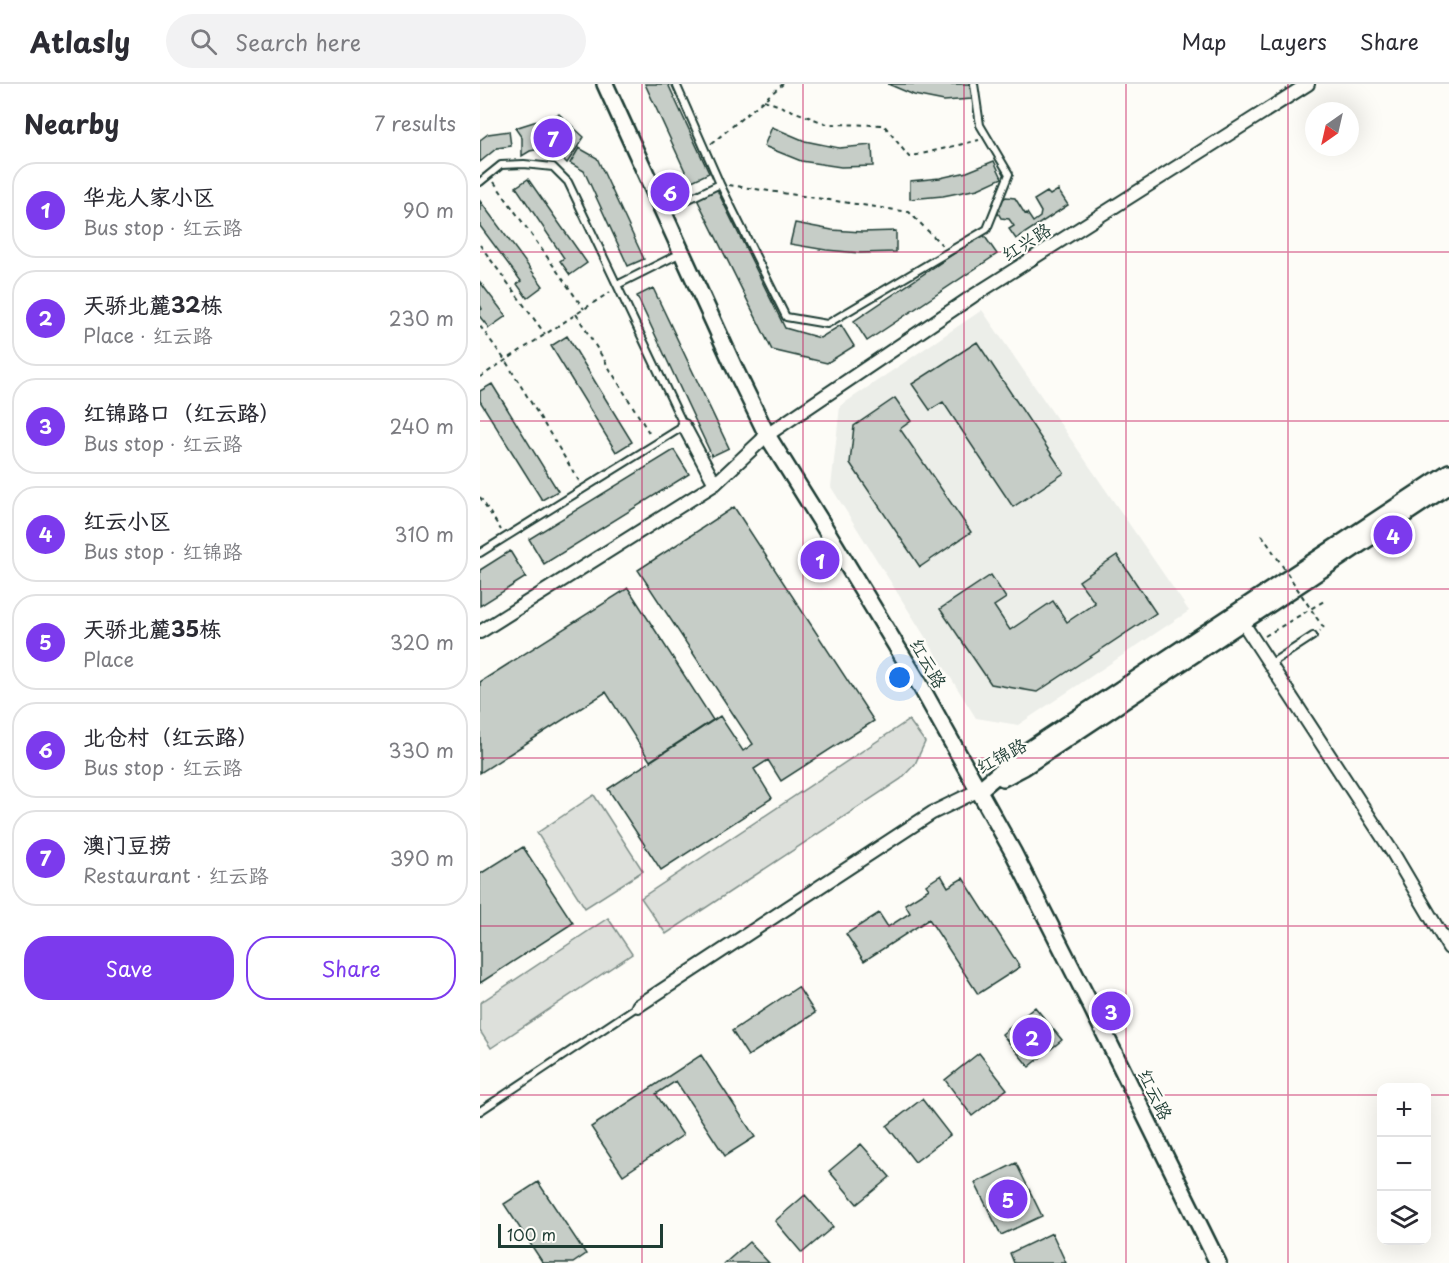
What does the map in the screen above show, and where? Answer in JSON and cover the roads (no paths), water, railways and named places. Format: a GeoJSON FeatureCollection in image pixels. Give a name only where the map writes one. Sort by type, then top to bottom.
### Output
{"type":"FeatureCollection","features":[{"type":"Feature","properties":{"kind":"street","name":"红云路"},"geometry":{"type":"LineString","coordinates":[[605,84],[767,435],[920,685],[1013,852],[1218,1263]]}},
{"type":"Feature","properties":{"kind":"street","name":"红兴路"},"geometry":{"type":"LineString","coordinates":[[480,632],[715,484],[767,435],[973,296],[1308,84]]}},
{"type":"Feature","properties":{"kind":"street"},"geometry":{"type":"LineString","coordinates":[[684,426],[715,484]]}},
{"type":"Feature","properties":{"kind":"street","name":"红锦路"},"geometry":{"type":"LineString","coordinates":[[979,790],[1018,757],[1449,472]]}},
{"type":"Feature","properties":{"kind":"street","name":"红锦路"},"geometry":{"type":"LineString","coordinates":[[979,790],[1024,767],[1449,485]]}},
{"type":"Feature","properties":{"kind":"street"},"geometry":{"type":"LineString","coordinates":[[1243,622],[1393,853],[1449,948]]}},
{"type":"Feature","properties":{"kind":"street"},"geometry":{"type":"LineString","coordinates":[[638,1006],[932,813],[979,790]]}},
{"type":"Feature","properties":{"kind":"lane"},"geometry":{"type":"LineString","coordinates":[[676,84],[720,184],[786,317],[827,324],[987,230],[1009,174],[980,125],[975,84]]}},
{"type":"Feature","properties":{"kind":"lane"},"geometry":{"type":"LineString","coordinates":[[480,182],[501,165],[524,164],[553,168],[567,182],[684,426],[480,552]]}},
{"type":"Feature","properties":{"kind":"lane"},"geometry":{"type":"LineString","coordinates":[[663,211],[720,184]]}},
{"type":"Feature","properties":{"kind":"lane"},"geometry":{"type":"LineString","coordinates":[[617,286],[682,252]]}},
{"type":"Feature","properties":{"kind":"lane"},"geometry":{"type":"LineString","coordinates":[[1270,663],[1313,636]]}},
{"type":"Feature","properties":{"kind":"lane"},"geometry":{"type":"LineString","coordinates":[[480,1111],[638,1006]]}},
{"type":"Feature","properties":{"kind":"place","name":"澳门豆捞"},"geometry":{"type":"Point","coordinates":[553,138]}},
{"type":"Feature","properties":{"kind":"place","name":"北仓村（红云路）"},"geometry":{"type":"Point","coordinates":[670,192]}},
{"type":"Feature","properties":{"kind":"place","name":"红云小区"},"geometry":{"type":"Point","coordinates":[1393,535]}},
{"type":"Feature","properties":{"kind":"place","name":"华龙人家小区"},"geometry":{"type":"Point","coordinates":[820,560]}},
{"type":"Feature","properties":{"kind":"place","name":"红锦路口（红云路）"},"geometry":{"type":"Point","coordinates":[1111,1011]}},
{"type":"Feature","properties":{"kind":"place","name":"天骄北麓32栋"},"geometry":{"type":"Point","coordinates":[1032,1037]}},
{"type":"Feature","properties":{"kind":"place","name":"天骄北麓35栋"},"geometry":{"type":"Point","coordinates":[1008,1199]}}]}
